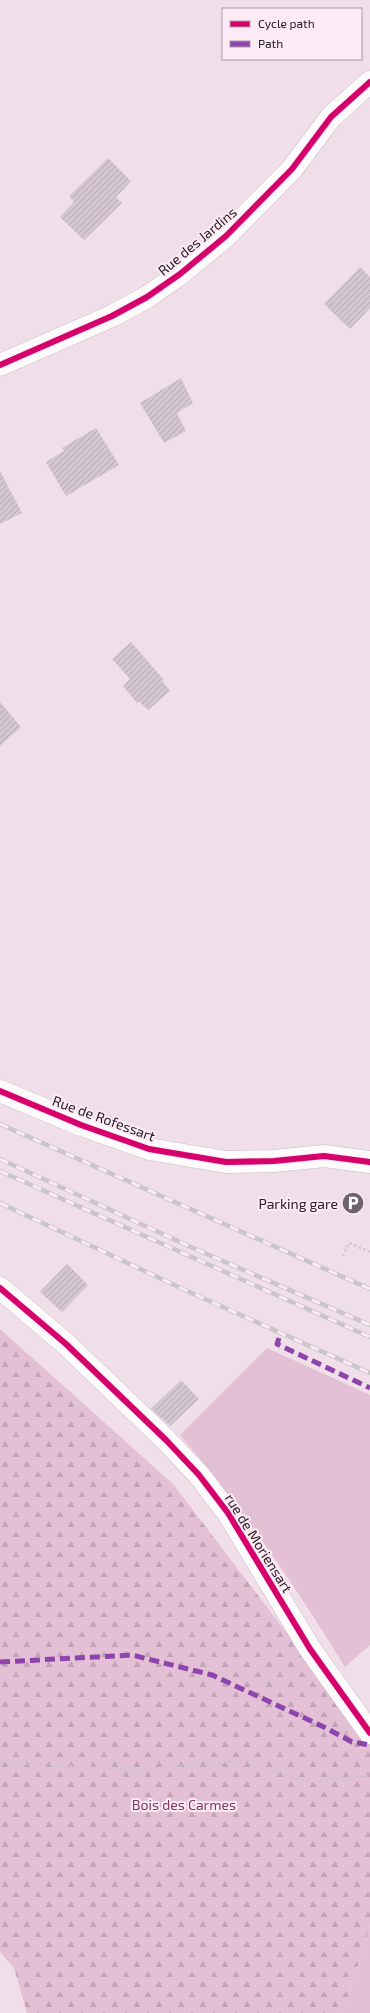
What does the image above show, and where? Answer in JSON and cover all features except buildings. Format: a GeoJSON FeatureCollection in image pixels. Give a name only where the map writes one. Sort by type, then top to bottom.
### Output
{"type":"FeatureCollection","features":[{"type":"Feature","properties":{"kind":"street","name":"Rue des Jardins"},"geometry":{"type":"LineString","coordinates":[[0,365],[112,316],[147,297],[180,274],[226,236],[292,169],[331,117],[370,82]]}},
{"type":"Feature","properties":{"kind":"street","name":"Rue de Rofessart"},"geometry":{"type":"LineString","coordinates":[[0,1091],[81,1125],[149,1149],[226,1162],[324,1156],[370,1162]]}},
{"type":"Feature","properties":{"kind":"street","name":"rue de Moriensart"},"geometry":{"type":"LineString","coordinates":[[0,1288],[66,1344],[166,1440],[199,1475],[228,1513],[310,1649],[370,1733]]}},
{"type":"Feature","properties":{"kind":"path"},"geometry":{"type":"LineString","coordinates":[[343,1256],[349,1243],[370,1252]]}},
{"type":"Feature","properties":{"kind":"path"},"geometry":{"type":"LineString","coordinates":[[0,1762],[135,1770],[237,1761],[307,1782],[366,1776],[370,1774]]}},
{"type":"Feature","properties":{"kind":"green space","name":"Bois des Carmes"},"geometry":{"type":"Polygon","coordinates":[[[0,1329],[173,1484],[370,1742],[370,1926],[343,2013],[27,2013],[14,1968],[0,1952],[0,1329]]]}},
{"type":"Feature","properties":{"kind":"green space"},"geometry":{"type":"Polygon","coordinates":[[[267,1348],[370,1395],[370,1645],[345,1667],[267,1548],[225,1490],[180,1435],[267,1348]]]}},
{"type":"Feature","properties":{"kind":"green space"},"geometry":{"type":"Polygon","coordinates":[[[370,1926],[370,2013],[343,2013],[370,1926]]]}},
{"type":"Feature","properties":{"kind":"railway"},"geometry":{"type":"LineString","coordinates":[[0,1124],[370,1289]]}},
{"type":"Feature","properties":{"kind":"railway"},"geometry":{"type":"LineString","coordinates":[[0,1159],[193,1248],[370,1325]]}},
{"type":"Feature","properties":{"kind":"railway"},"geometry":{"type":"LineString","coordinates":[[0,1171],[370,1337]]}},
{"type":"Feature","properties":{"kind":"railway"},"geometry":{"type":"LineString","coordinates":[[0,1203],[185,1290],[370,1373]]}},
{"type":"Feature","properties":{"kind":"marked path"},"geometry":{"type":"LineString","coordinates":[[279,1338],[277,1344],[370,1388]]}},
{"type":"Feature","properties":{"kind":"marked path"},"geometry":{"type":"LineString","coordinates":[[0,1662],[132,1655],[212,1675],[326,1728],[352,1742],[370,1745]]}},
{"type":"Feature","properties":{"kind":"cycle path"},"geometry":{"type":"LineString","coordinates":[[0,365],[112,316],[147,297],[180,274],[226,236],[292,169],[331,117],[370,82]]}},
{"type":"Feature","properties":{"kind":"cycle path"},"geometry":{"type":"LineString","coordinates":[[0,1091],[81,1125],[149,1149],[226,1162],[274,1161],[324,1156],[370,1162]]}},
{"type":"Feature","properties":{"kind":"cycle path"},"geometry":{"type":"LineString","coordinates":[[0,1288],[66,1344],[166,1440],[199,1475],[228,1513],[310,1649],[370,1733]]}},
{"type":"Feature","properties":{"kind":"place","name":"Parking gare"},"geometry":{"type":"Point","coordinates":[353,1203]}}]}
